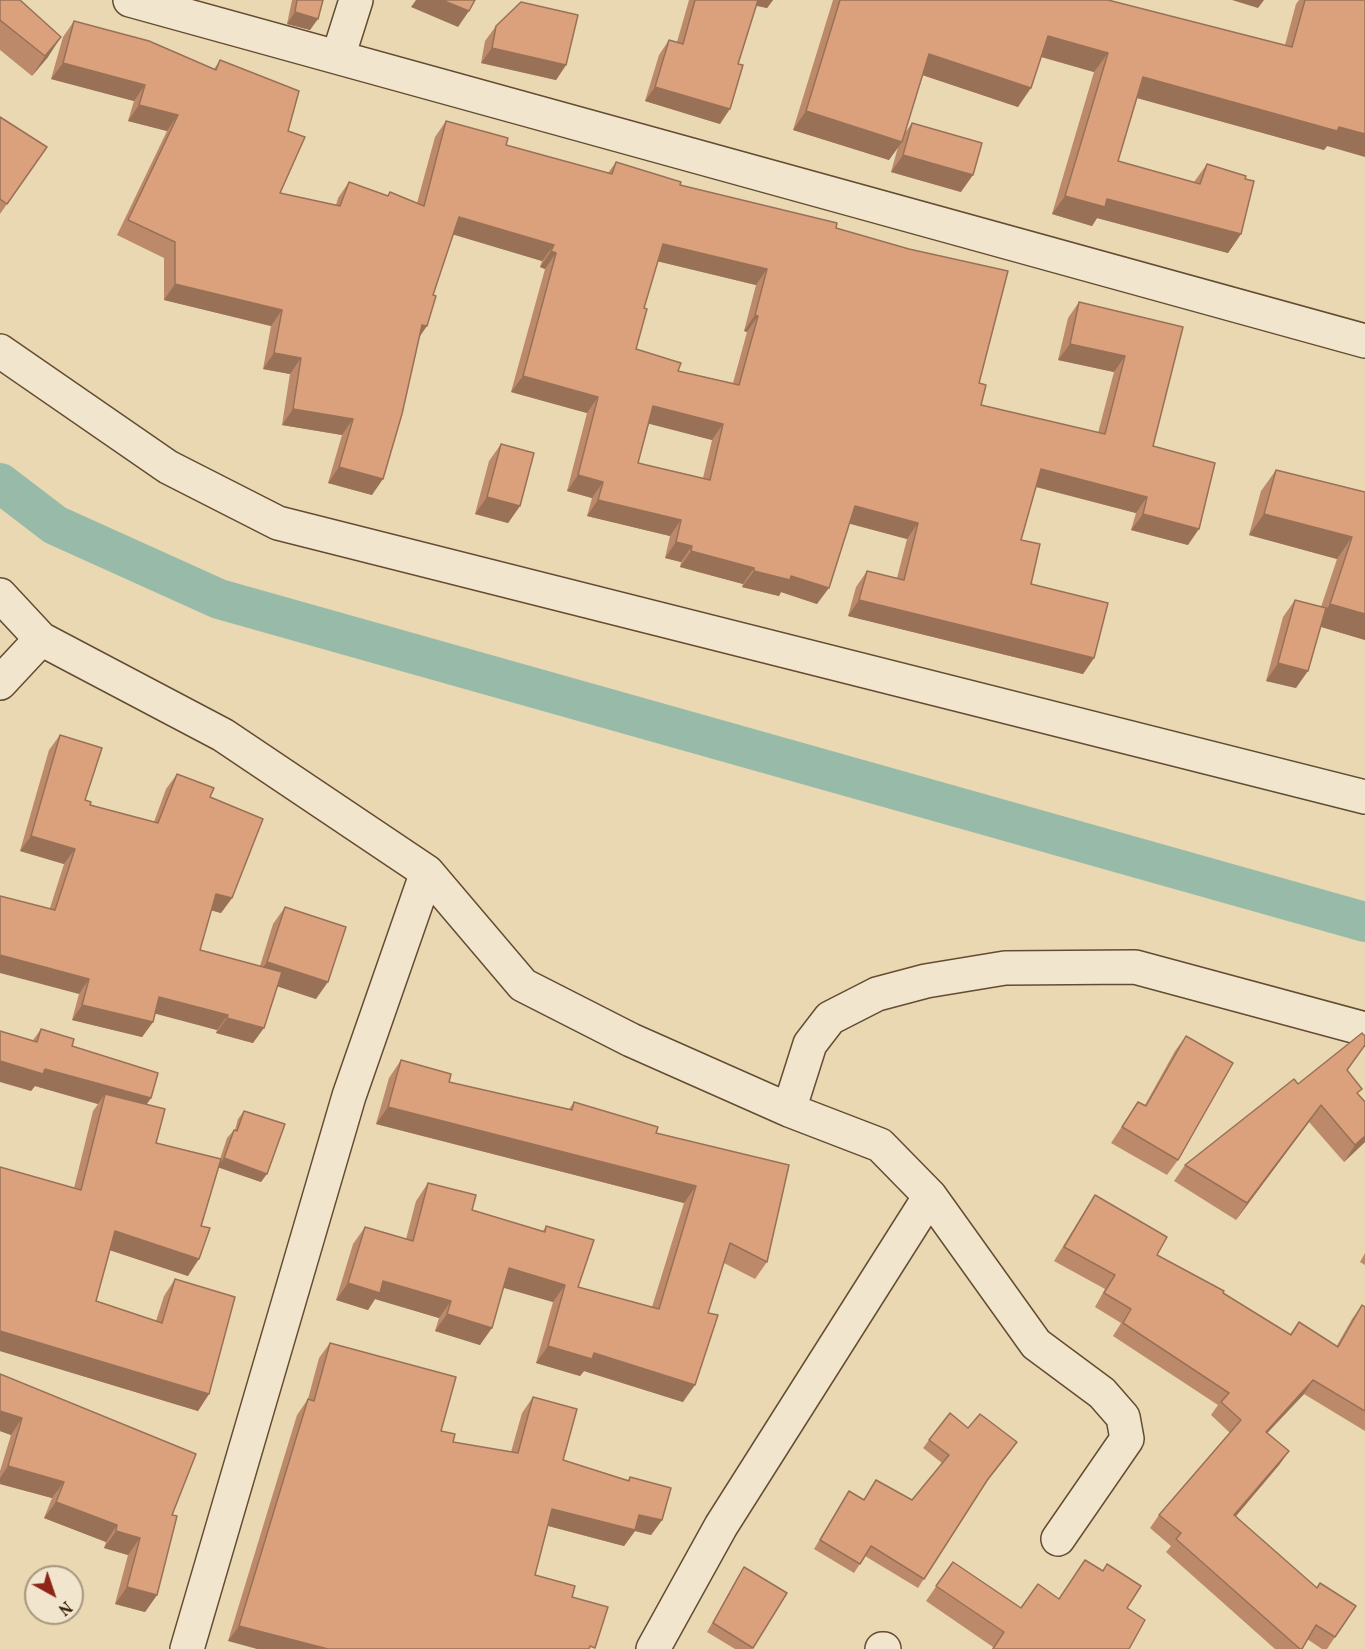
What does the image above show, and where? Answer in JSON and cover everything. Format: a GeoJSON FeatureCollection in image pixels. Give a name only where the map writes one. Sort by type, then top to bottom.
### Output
{"type":"FeatureCollection","features":[{"type":"Feature","properties":{"kind":"street"},"geometry":{"type":"LineString","coordinates":[[130,0],[1365,341]]}},
{"type":"Feature","properties":{"kind":"street"},"geometry":{"type":"LineString","coordinates":[[338,57],[356,0]]}},
{"type":"Feature","properties":{"kind":"street"},"geometry":{"type":"LineString","coordinates":[[0,351],[168,467],[278,523],[1365,797]]}},
{"type":"Feature","properties":{"kind":"street"},"geometry":{"type":"LineString","coordinates":[[0,595],[41,639],[223,735],[427,873],[523,985],[631,1040],[789,1110],[880,1145],[930,1196],[1036,1344],[1102,1393],[1122,1417],[1127,1439],[1058,1539]]}},
{"type":"Feature","properties":{"kind":"street"},"geometry":{"type":"LineString","coordinates":[[0,683],[41,639]]}},
{"type":"Feature","properties":{"kind":"street"},"geometry":{"type":"LineString","coordinates":[[187,1649],[349,1096],[427,873]]}},
{"type":"Feature","properties":{"kind":"street"},"geometry":{"type":"LineString","coordinates":[[789,1110],[810,1044],[830,1017],[878,994],[926,981],[1005,968],[1135,967],[1365,1029]]}},
{"type":"Feature","properties":{"kind":"street"},"geometry":{"type":"LineString","coordinates":[[653,1649],[721,1526],[930,1196]]}},
{"type":"Feature","properties":{"kind":"building"},"geometry":{"type":"Polygon","coordinates":[[[0,0],[20,0],[61,37],[45,56],[0,20],[0,0]]]}},
{"type":"Feature","properties":{"kind":"building"},"geometry":{"type":"Polygon","coordinates":[[[297,0],[323,0],[318,19],[295,12],[297,0]]]}},
{"type":"Feature","properties":{"kind":"building"},"geometry":{"type":"Polygon","coordinates":[[[442,0],[475,0],[469,11],[442,0]]]}},
{"type":"Feature","properties":{"kind":"building"},"geometry":{"type":"Polygon","coordinates":[[[695,0],[758,0],[738,64],[743,65],[730,109],[655,87],[669,40],[683,44],[695,0]]]}},
{"type":"Feature","properties":{"kind":"building"},"geometry":{"type":"Polygon","coordinates":[[[840,0],[1108,0],[1292,47],[1305,0],[1365,0],[1365,134],[1339,127],[1337,131],[1143,77],[1118,161],[1200,184],[1207,164],[1246,176],[1245,179],[1254,181],[1241,234],[1107,199],[1105,207],[1065,196],[1108,53],[1048,36],[1031,88],[929,54],[902,142],[806,111],[840,0]]]}},
{"type":"Feature","properties":{"kind":"building"},"geometry":{"type":"Polygon","coordinates":[[[521,2],[578,15],[566,65],[492,48],[496,26],[521,2]]]}},
{"type":"Feature","properties":{"kind":"building"},"geometry":{"type":"Polygon","coordinates":[[[74,21],[149,41],[216,70],[220,60],[299,91],[288,131],[305,137],[280,193],[340,206],[349,182],[388,196],[390,192],[424,206],[446,121],[508,138],[506,145],[612,174],[616,162],[681,182],[680,185],[837,223],[836,228],[909,249],[1008,271],[979,383],[986,385],[981,405],[1105,434],[1125,356],[1070,344],[1079,302],[1183,327],[1153,446],[1215,463],[1199,529],[1143,514],[1147,497],[1041,469],[1021,540],[1040,544],[1031,584],[1108,603],[1094,658],[859,600],[867,571],[904,580],[918,523],[855,506],[829,588],[791,576],[790,580],[754,571],[754,568],[691,551],[692,546],[676,542],[681,520],[598,500],[603,482],[578,475],[598,397],[523,376],[556,253],[551,251],[554,245],[459,217],[433,295],[436,296],[427,326],[422,325],[402,414],[383,479],[339,467],[353,419],[293,409],[301,358],[274,353],[282,310],[175,284],[175,242],[128,220],[178,115],[139,105],[145,85],[63,63],[74,21]],[[663,244],[644,308],[647,309],[636,349],[681,363],[678,371],[739,385],[758,316],[755,315],[767,269],[663,244]],[[653,406],[638,463],[710,480],[723,424],[653,406]]]}},
{"type":"Feature","properties":{"kind":"building"},"geometry":{"type":"Polygon","coordinates":[[[0,117],[47,147],[7,204],[0,199],[0,117]]]}},
{"type":"Feature","properties":{"kind":"building"},"geometry":{"type":"Polygon","coordinates":[[[912,123],[982,143],[973,175],[903,155],[912,123]]]}},
{"type":"Feature","properties":{"kind":"building"},"geometry":{"type":"Polygon","coordinates":[[[501,444],[534,453],[520,506],[487,497],[501,444]]]}},
{"type":"Feature","properties":{"kind":"building"},"geometry":{"type":"Polygon","coordinates":[[[1276,470],[1365,492],[1365,614],[1330,604],[1352,537],[1264,514],[1276,470]]]}},
{"type":"Feature","properties":{"kind":"building"},"geometry":{"type":"Polygon","coordinates":[[[1295,600],[1326,608],[1308,671],[1278,663],[1295,600]]]}},
{"type":"Feature","properties":{"kind":"building"},"geometry":{"type":"Polygon","coordinates":[[[60,735],[102,748],[85,800],[91,802],[90,805],[158,823],[177,774],[214,788],[210,797],[263,819],[232,898],[216,894],[200,950],[282,972],[264,1028],[227,1018],[228,1015],[159,997],[153,1022],[82,1005],[89,979],[0,955],[0,896],[55,910],[75,849],[31,836],[60,735]]]}},
{"type":"Feature","properties":{"kind":"building"},"geometry":{"type":"Polygon","coordinates":[[[285,907],[346,927],[328,982],[267,962],[285,907]]]}},
{"type":"Feature","properties":{"kind":"building"},"geometry":{"type":"Polygon","coordinates":[[[41,1029],[74,1039],[72,1046],[158,1073],[151,1098],[45,1069],[43,1074],[0,1061],[0,1031],[37,1042],[41,1029]]]}},
{"type":"Feature","properties":{"kind":"building"},"geometry":{"type":"Polygon","coordinates":[[[1362,1033],[1365,1036],[1365,1045],[1347,1070],[1362,1089],[1357,1093],[1365,1102],[1365,1136],[1355,1145],[1321,1105],[1247,1203],[1185,1165],[1294,1079],[1298,1084],[1362,1033]]]}},
{"type":"Feature","properties":{"kind":"building"},"geometry":{"type":"Polygon","coordinates":[[[1186,1036],[1233,1063],[1178,1160],[1122,1127],[1138,1102],[1146,1106],[1186,1036]]]}},
{"type":"Feature","properties":{"kind":"building"},"geometry":{"type":"Polygon","coordinates":[[[401,1060],[451,1074],[449,1082],[572,1110],[574,1102],[658,1127],[656,1133],[789,1165],[767,1262],[730,1243],[708,1313],[718,1315],[695,1385],[594,1353],[592,1359],[548,1346],[565,1285],[509,1268],[492,1328],[447,1314],[451,1301],[383,1281],[380,1293],[348,1283],[365,1227],[413,1241],[428,1183],[476,1195],[472,1210],[545,1232],[546,1226],[594,1240],[578,1287],[659,1309],[696,1186],[388,1107],[401,1060]]]}},
{"type":"Feature","properties":{"kind":"building"},"geometry":{"type":"Polygon","coordinates":[[[105,1094],[165,1109],[156,1143],[221,1159],[201,1226],[210,1228],[199,1259],[115,1231],[96,1301],[162,1323],[175,1279],[235,1297],[209,1394],[0,1331],[0,1167],[81,1190],[105,1094]]]}},
{"type":"Feature","properties":{"kind":"building"},"geometry":{"type":"Polygon","coordinates":[[[244,1111],[285,1124],[267,1174],[224,1158],[244,1111]]]}},
{"type":"Feature","properties":{"kind":"building"},"geometry":{"type":"Polygon","coordinates":[[[1095,1195],[1167,1237],[1157,1255],[1224,1291],[1223,1293],[1291,1335],[1299,1322],[1338,1347],[1362,1305],[1365,1307],[1365,1411],[1313,1380],[1266,1432],[1289,1451],[1234,1515],[1317,1588],[1320,1583],[1356,1606],[1335,1637],[1316,1625],[1300,1649],[1176,1539],[1181,1533],[1159,1515],[1241,1420],[1221,1402],[1229,1393],[1123,1323],[1131,1309],[1104,1293],[1115,1275],[1064,1247],[1095,1195]]]}},
{"type":"Feature","properties":{"kind":"building"},"geometry":{"type":"Polygon","coordinates":[[[330,1343],[456,1377],[441,1431],[455,1434],[453,1442],[518,1453],[533,1397],[577,1409],[563,1460],[629,1481],[630,1477],[671,1488],[662,1520],[639,1515],[635,1530],[552,1509],[535,1575],[575,1586],[572,1597],[608,1607],[595,1648],[590,1646],[589,1649],[328,1649],[239,1626],[308,1399],[314,1401],[330,1343]]]}},
{"type":"Feature","properties":{"kind":"building"},"geometry":{"type":"Polygon","coordinates":[[[0,1374],[196,1454],[172,1515],[177,1516],[157,1595],[127,1587],[140,1538],[116,1531],[117,1525],[56,1502],[64,1482],[8,1466],[22,1418],[0,1411],[0,1374]]]}},
{"type":"Feature","properties":{"kind":"building"},"geometry":{"type":"Polygon","coordinates":[[[950,1413],[968,1428],[980,1414],[1017,1442],[988,1479],[924,1579],[871,1546],[860,1564],[820,1540],[849,1491],[864,1500],[876,1480],[912,1500],[949,1455],[929,1440],[950,1413]]]}},
{"type":"Feature","properties":{"kind":"building"},"geometry":{"type":"Polygon","coordinates":[[[1085,1560],[1103,1571],[1107,1564],[1141,1586],[1127,1608],[1145,1620],[1129,1649],[993,1649],[1004,1632],[936,1586],[953,1562],[1021,1608],[1038,1584],[1059,1599],[1085,1560]]]}},
{"type":"Feature","properties":{"kind":"building"},"geometry":{"type":"Polygon","coordinates":[[[744,1567],[787,1593],[753,1648],[713,1623],[744,1567]]]}},
{"type":"Feature","properties":{"kind":"waterway"},"geometry":{"type":"LineString","coordinates":[[0,483],[55,525],[219,599],[1365,922]]}}]}
